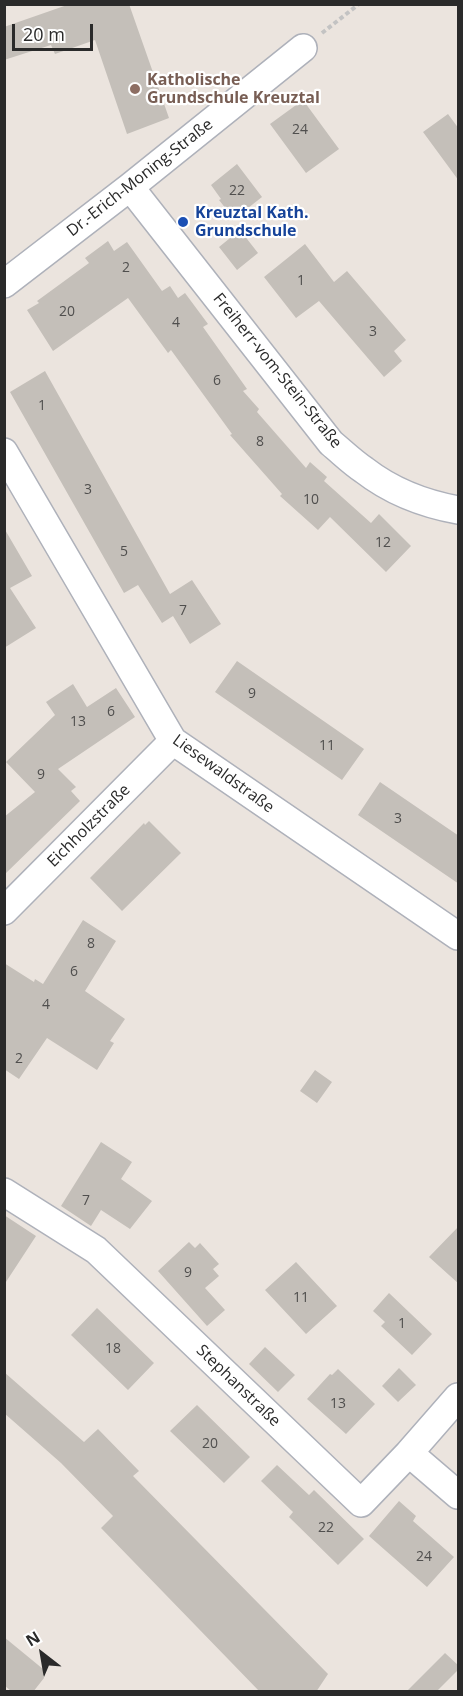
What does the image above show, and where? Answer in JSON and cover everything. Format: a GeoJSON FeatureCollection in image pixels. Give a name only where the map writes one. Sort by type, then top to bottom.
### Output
{"type":"FeatureCollection","features":[{"type":"Feature","properties":{"kind":"street","name":"Dr.-Erich-Moning-Straße"},"geometry":{"type":"LineString","coordinates":[[4,284],[130,187],[303,48]]}},
{"type":"Feature","properties":{"kind":"street","name":"Freiherr-vom-Stein-Straße"},"geometry":{"type":"LineString","coordinates":[[130,187],[331,443],[365,471],[399,491],[434,505],[459,510]]}},
{"type":"Feature","properties":{"kind":"street","name":"Liesewaldstraße"},"geometry":{"type":"LineString","coordinates":[[4,452],[173,741],[459,936]]}},
{"type":"Feature","properties":{"kind":"street","name":"Eichholzstraße"},"geometry":{"type":"LineString","coordinates":[[4,911],[173,741]]}},
{"type":"Feature","properties":{"kind":"street","name":"Stephanstraße"},"geometry":{"type":"LineString","coordinates":[[4,1192],[96,1250],[361,1503],[409,1453]]}},
{"type":"Feature","properties":{"kind":"street"},"geometry":{"type":"LineString","coordinates":[[459,1397],[409,1453],[459,1496]]}},
{"type":"Feature","properties":{"kind":"path"},"geometry":{"type":"LineString","coordinates":[[303,48],[358,4]]}},
{"type":"Feature","properties":{"kind":"building","name":"Katholische Grundschule Kreuztal"},"geometry":{"type":"Polygon","coordinates":[[[70,4],[129,4],[169,118],[127,134],[95,40],[55,54],[51,45],[4,60],[4,27],[70,4]]]}},
{"type":"Feature","properties":{"kind":"building"},"geometry":{"type":"Polygon","coordinates":[[[303,100],[339,149],[306,173],[270,124],[303,100]]]}},
{"type":"Feature","properties":{"kind":"building"},"geometry":{"type":"Polygon","coordinates":[[[448,114],[459,129],[459,181],[423,132],[448,114]]]}},
{"type":"Feature","properties":{"kind":"building"},"geometry":{"type":"Polygon","coordinates":[[[237,164],[262,197],[234,219],[211,185],[237,164]]]}},
{"type":"Feature","properties":{"kind":"building"},"geometry":{"type":"Polygon","coordinates":[[[240,230],[258,253],[237,270],[219,247],[240,230]]]}},
{"type":"Feature","properties":{"kind":"building"},"geometry":{"type":"Polygon","coordinates":[[[108,241],[114,251],[127,242],[162,291],[170,286],[178,298],[185,293],[208,324],[203,327],[247,389],[243,391],[259,409],[257,412],[306,468],[310,462],[327,477],[324,481],[371,523],[379,514],[411,546],[386,572],[330,517],[318,530],[280,496],[282,494],[230,435],[232,434],[171,350],[168,353],[128,298],[53,351],[27,310],[89,263],[85,258],[108,241]]]}},
{"type":"Feature","properties":{"kind":"building"},"geometry":{"type":"Polygon","coordinates":[[[305,244],[334,282],[347,271],[406,340],[394,351],[402,361],[384,377],[319,301],[296,318],[264,277],[305,244]]]}},
{"type":"Feature","properties":{"kind":"building"},"geometry":{"type":"Polygon","coordinates":[[[45,371],[170,594],[192,580],[221,624],[190,644],[173,616],[162,623],[138,585],[124,593],[10,392],[45,371]]]}},
{"type":"Feature","properties":{"kind":"building"},"geometry":{"type":"Polygon","coordinates":[[[4,528],[32,576],[10,588],[36,628],[4,648],[4,528]]]}},
{"type":"Feature","properties":{"kind":"building"},"geometry":{"type":"Polygon","coordinates":[[[237,661],[364,749],[342,780],[215,692],[237,661]]]}},
{"type":"Feature","properties":{"kind":"building"},"geometry":{"type":"Polygon","coordinates":[[[73,684],[87,707],[116,688],[135,717],[58,769],[76,787],[71,791],[80,801],[4,875],[4,817],[35,792],[6,762],[55,715],[46,702],[73,684]]]}},
{"type":"Feature","properties":{"kind":"building"},"geometry":{"type":"Polygon","coordinates":[[[380,782],[459,836],[459,884],[358,815],[380,782]]]}},
{"type":"Feature","properties":{"kind":"building"},"geometry":{"type":"Polygon","coordinates":[[[149,821],[181,853],[122,911],[90,878],[144,823],[145,825],[149,821]]]}},
{"type":"Feature","properties":{"kind":"building"},"geometry":{"type":"Polygon","coordinates":[[[83,920],[116,941],[85,991],[125,1019],[110,1041],[114,1043],[97,1070],[47,1038],[19,1079],[4,1069],[4,963],[34,982],[35,979],[43,984],[83,920]]]}},
{"type":"Feature","properties":{"kind":"building"},"geometry":{"type":"Polygon","coordinates":[[[315,1070],[332,1082],[317,1103],[300,1091],[315,1070]]]}},
{"type":"Feature","properties":{"kind":"building"},"geometry":{"type":"Polygon","coordinates":[[[101,1142],[132,1162],[121,1179],[152,1201],[130,1229],[101,1210],[91,1226],[61,1206],[101,1142]]]}},
{"type":"Feature","properties":{"kind":"building"},"geometry":{"type":"Polygon","coordinates":[[[4,1215],[36,1236],[4,1285],[4,1215]]]}},
{"type":"Feature","properties":{"kind":"building"},"geometry":{"type":"Polygon","coordinates":[[[459,1226],[459,1284],[429,1257],[459,1226]]]}},
{"type":"Feature","properties":{"kind":"building"},"geometry":{"type":"Polygon","coordinates":[[[189,1242],[195,1248],[200,1243],[219,1264],[213,1269],[219,1276],[205,1288],[225,1310],[207,1326],[158,1271],[189,1242]]]}},
{"type":"Feature","properties":{"kind":"building"},"geometry":{"type":"Polygon","coordinates":[[[296,1262],[337,1306],[306,1334],[265,1290],[296,1262]]]}},
{"type":"Feature","properties":{"kind":"building"},"geometry":{"type":"Polygon","coordinates":[[[389,1293],[432,1334],[412,1355],[381,1326],[385,1322],[373,1311],[389,1293]]]}},
{"type":"Feature","properties":{"kind":"building"},"geometry":{"type":"Polygon","coordinates":[[[97,1308],[154,1363],[128,1390],[71,1335],[97,1308]]]}},
{"type":"Feature","properties":{"kind":"building"},"geometry":{"type":"Polygon","coordinates":[[[265,1347],[295,1375],[278,1392],[249,1364],[265,1347]]]}},
{"type":"Feature","properties":{"kind":"building"},"geometry":{"type":"Polygon","coordinates":[[[399,1368],[416,1385],[398,1402],[382,1386],[399,1368]]]}},
{"type":"Feature","properties":{"kind":"building"},"geometry":{"type":"Polygon","coordinates":[[[338,1369],[375,1404],[346,1434],[307,1399],[330,1374],[332,1375],[338,1369]]]}},
{"type":"Feature","properties":{"kind":"building"},"geometry":{"type":"Polygon","coordinates":[[[4,1372],[84,1442],[98,1429],[139,1471],[133,1476],[328,1674],[316,1692],[260,1692],[101,1528],[113,1516],[61,1463],[4,1413],[4,1372]]]}},
{"type":"Feature","properties":{"kind":"building"},"geometry":{"type":"Polygon","coordinates":[[[197,1405],[250,1457],[224,1483],[170,1431],[197,1405]]]}},
{"type":"Feature","properties":{"kind":"building"},"geometry":{"type":"Polygon","coordinates":[[[277,1465],[309,1495],[314,1490],[364,1539],[338,1565],[289,1517],[293,1512],[261,1481],[277,1465]]]}},
{"type":"Feature","properties":{"kind":"building"},"geometry":{"type":"Polygon","coordinates":[[[399,1501],[416,1516],[413,1521],[454,1557],[427,1587],[369,1536],[399,1501]]]}},
{"type":"Feature","properties":{"kind":"building"},"geometry":{"type":"Polygon","coordinates":[[[4,1637],[43,1669],[44,1678],[33,1692],[12,1692],[4,1685],[4,1637]]]}},
{"type":"Feature","properties":{"kind":"building"},"geometry":{"type":"Polygon","coordinates":[[[445,1653],[459,1666],[459,1669],[436,1692],[406,1692],[445,1653]]]}},
{"type":"Feature","properties":{"kind":"place","name":"Katholische Grundschule Kreuztal"},"geometry":{"type":"Point","coordinates":[135,89]}},
{"type":"Feature","properties":{"kind":"place","name":"Kreuztal Kath. Grundschule"},"geometry":{"type":"Point","coordinates":[183,222]}}]}
